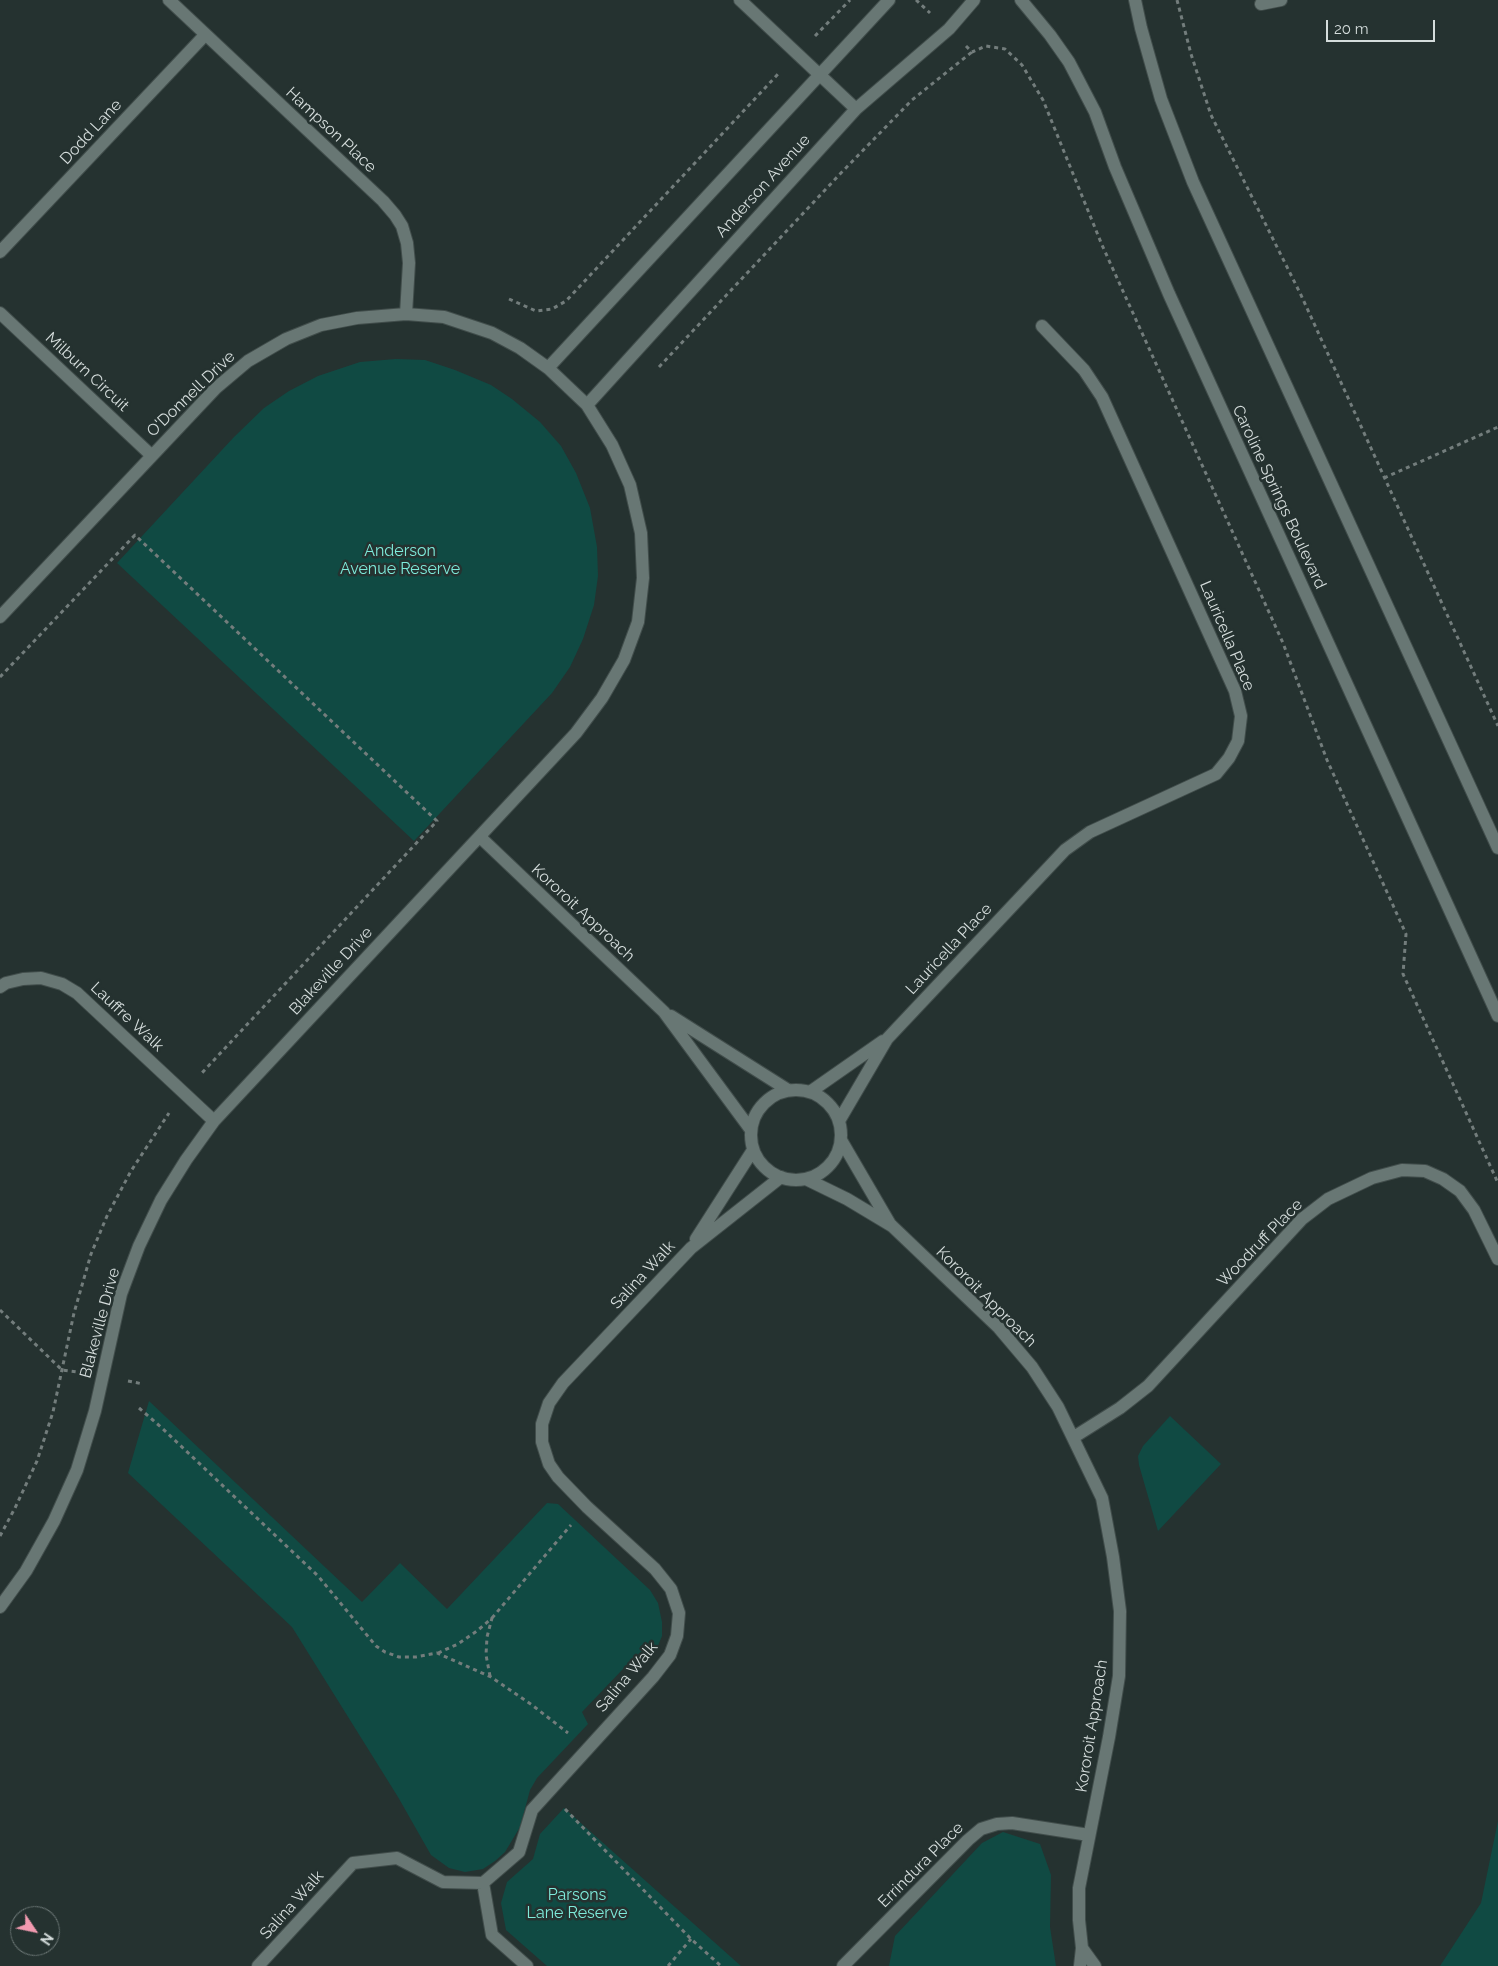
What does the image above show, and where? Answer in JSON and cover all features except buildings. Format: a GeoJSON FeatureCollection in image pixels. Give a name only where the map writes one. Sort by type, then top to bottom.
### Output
{"type":"FeatureCollection","features":[{"type":"Feature","properties":{"kind":"street","name":"Hampson Place"},"geometry":{"type":"LineString","coordinates":[[169,0],[383,201],[395,215],[402,226],[407,243],[409,263],[406,314]]}},
{"type":"Feature","properties":{"kind":"street"},"geometry":{"type":"LineString","coordinates":[[740,0],[856,108]]}},
{"type":"Feature","properties":{"kind":"street","name":"Anderson Avenue"},"geometry":{"type":"LineString","coordinates":[[548,368],[889,0]]}},
{"type":"Feature","properties":{"kind":"street","name":"Anderson Avenue"},"geometry":{"type":"LineString","coordinates":[[587,405],[856,108],[949,29],[974,0]]}},
{"type":"Feature","properties":{"kind":"street","name":"Caroline Springs Boulevard"},"geometry":{"type":"LineString","coordinates":[[1021,0],[1070,62],[1095,112],[1115,167],[1168,294],[1498,1016]]}},
{"type":"Feature","properties":{"kind":"street"},"geometry":{"type":"LineString","coordinates":[[1135,0],[1161,99],[1194,182],[1498,848]]}},
{"type":"Feature","properties":{"kind":"street"},"geometry":{"type":"LineString","coordinates":[[1261,4],[1281,0]]}},
{"type":"Feature","properties":{"kind":"street","name":"Dodd Lane"},"geometry":{"type":"LineString","coordinates":[[0,252],[205,35]]}},
{"type":"Feature","properties":{"kind":"street","name":"Milburn Circuit"},"geometry":{"type":"LineString","coordinates":[[0,313],[151,455]]}},
{"type":"Feature","properties":{"kind":"street","name":"O'Donnell Drive"},"geometry":{"type":"LineString","coordinates":[[0,617],[216,388],[248,361],[286,338],[321,325],[357,318],[406,314],[444,317],[492,333],[520,348],[548,368],[567,386]]}},
{"type":"Feature","properties":{"kind":"street","name":"Lauricella Place"},"geometry":{"type":"LineString","coordinates":[[839,1120],[888,1039],[1065,850],[1090,832],[1216,774],[1229,758],[1238,741],[1241,716],[1235,691],[1102,397],[1084,370],[1042,326]]}},
{"type":"Feature","properties":{"kind":"street","name":"Blakeville Drive"},"geometry":{"type":"LineString","coordinates":[[0,1607],[26,1571],[54,1521],[77,1470],[95,1411],[121,1294],[139,1246],[161,1200],[186,1160],[214,1122],[576,733],[602,698],[624,660],[638,622],[642,569],[641,533],[632,495],[612,445],[587,405],[567,386]]}},
{"type":"Feature","properties":{"kind":"street","name":"Kororoit Approach"},"geometry":{"type":"LineString","coordinates":[[480,837],[664,1012],[751,1130]]}},
{"type":"Feature","properties":{"kind":"street","name":"Lauffre Walk"},"geometry":{"type":"LineString","coordinates":[[0,987],[6,983],[23,979],[41,978],[62,984],[78,993],[214,1122]]}},
{"type":"Feature","properties":{"kind":"street","name":"Kororoit Approach"},"geometry":{"type":"LineString","coordinates":[[664,1012],[788,1090]]}},
{"type":"Feature","properties":{"kind":"street","name":"Lauricella Place"},"geometry":{"type":"LineString","coordinates":[[810,1092],[888,1039]]}},
{"type":"Feature","properties":{"kind":"street"},"geometry":{"type":"LineString","coordinates":[[788,1090],[810,1092],[822,1098],[832,1108],[839,1120],[841,1140],[837,1153],[829,1165],[819,1174],[806,1179],[794,1180],[781,1177],[769,1171],[760,1162],[753,1150],[751,1130],[755,1116],[763,1104],[774,1096],[788,1090]]}},
{"type":"Feature","properties":{"kind":"street","name":"Kororoit Approach"},"geometry":{"type":"LineString","coordinates":[[841,1140],[892,1226]]}},
{"type":"Feature","properties":{"kind":"street","name":"Salina Walk"},"geometry":{"type":"LineString","coordinates":[[691,1248],[753,1150]]}},
{"type":"Feature","properties":{"kind":"street","name":"Woodruff Place"},"geometry":{"type":"LineString","coordinates":[[1074,1437],[1120,1408],[1148,1386],[1302,1219],[1328,1199],[1372,1178],[1402,1170],[1424,1171],[1443,1179],[1460,1191],[1474,1210],[1498,1259]]}},
{"type":"Feature","properties":{"kind":"street","name":"Salina Walk"},"geometry":{"type":"LineString","coordinates":[[258,1966],[353,1863],[397,1858],[442,1882],[483,1883],[520,1852],[532,1810],[548,1790],[653,1677],[670,1655],[677,1636],[679,1613],[671,1589],[655,1569],[587,1507],[558,1477],[549,1464],[542,1442],[542,1424],[549,1403],[563,1383],[691,1248],[781,1177]]}},
{"type":"Feature","properties":{"kind":"street","name":"Kororoit Approach"},"geometry":{"type":"LineString","coordinates":[[806,1179],[847,1199],[892,1226],[999,1328],[1032,1367],[1058,1407],[1102,1498],[1114,1557],[1120,1611],[1119,1676],[1079,1888],[1079,1920],[1082,1948],[1080,1966]]}},
{"type":"Feature","properties":{"kind":"street","name":"Errindura Place"},"geometry":{"type":"LineString","coordinates":[[849,1964],[968,1840],[981,1829],[997,1824],[1012,1823],[1089,1835]]}},
{"type":"Feature","properties":{"kind":"street"},"geometry":{"type":"LineString","coordinates":[[483,1883],[492,1935],[527,1966]]}},
{"type":"Feature","properties":{"kind":"street","name":"Kororoit Approach"},"geometry":{"type":"LineString","coordinates":[[1082,1948],[1095,1966]]}},
{"type":"Feature","properties":{"kind":"path"},"geometry":{"type":"LineString","coordinates":[[509,299],[536,311],[552,309],[566,301],[850,0]]}},
{"type":"Feature","properties":{"kind":"path"},"geometry":{"type":"LineString","coordinates":[[916,0],[972,52]]}},
{"type":"Feature","properties":{"kind":"path"},"geometry":{"type":"LineString","coordinates":[[1177,0],[1191,54],[1211,115],[1301,295],[1498,726]]}},
{"type":"Feature","properties":{"kind":"path"},"geometry":{"type":"LineString","coordinates":[[654,372],[912,100],[972,52],[986,46],[1005,49],[1022,66],[1043,100],[1102,245],[1283,643],[1327,760],[1406,934],[1403,974],[1498,1183]]}},
{"type":"Feature","properties":{"kind":"path"},"geometry":{"type":"LineString","coordinates":[[1384,478],[1498,426]]}},
{"type":"Feature","properties":{"kind":"path"},"geometry":{"type":"LineString","coordinates":[[0,677],[135,535],[437,821],[226,1046],[184,1094],[162,1121],[131,1171],[107,1216],[91,1254],[74,1313],[53,1412],[37,1461],[0,1536]]}},
{"type":"Feature","properties":{"kind":"path"},"geometry":{"type":"LineString","coordinates":[[0,1310],[62,1370]]}},
{"type":"Feature","properties":{"kind":"path"},"geometry":{"type":"LineString","coordinates":[[139,1408],[318,1576],[376,1646],[399,1657],[416,1657],[437,1653],[458,1644],[478,1631],[492,1618],[587,1507]]}},
{"type":"Feature","properties":{"kind":"path"},"geometry":{"type":"LineString","coordinates":[[491,1676],[486,1655],[487,1637],[492,1618]]}},
{"type":"Feature","properties":{"kind":"path"},"geometry":{"type":"LineString","coordinates":[[437,1653],[491,1676],[588,1748]]}},
{"type":"Feature","properties":{"kind":"path"},"geometry":{"type":"LineString","coordinates":[[548,1790],[692,1939],[722,1966]]}},
{"type":"Feature","properties":{"kind":"path"},"geometry":{"type":"LineString","coordinates":[[668,1966],[692,1939]]}},
{"type":"Feature","properties":{"kind":"green space","name":"Anderson Avenue Reserve"},"geometry":{"type":"Polygon","coordinates":[[[396,359],[425,360],[491,385],[540,422],[561,446],[576,473],[590,508],[597,547],[598,576],[594,605],[583,639],[570,667],[552,693],[414,841],[117,563],[234,437],[264,408],[289,391],[318,376],[360,362],[396,359]]]}},
{"type":"Feature","properties":{"kind":"green space"},"geometry":{"type":"Polygon","coordinates":[[[149,1401],[362,1602],[400,1563],[447,1609],[547,1503],[558,1504],[650,1590],[658,1603],[662,1622],[662,1636],[657,1648],[636,1672],[623,1669],[582,1712],[588,1724],[537,1778],[530,1790],[520,1827],[505,1852],[495,1861],[483,1869],[465,1872],[449,1868],[431,1855],[398,1797],[292,1627],[128,1473],[149,1401]]]}},
{"type":"Feature","properties":{"kind":"green space"},"geometry":{"type":"Polygon","coordinates":[[[1170,1416],[1221,1464],[1158,1531],[1138,1456],[1143,1446],[1170,1416]]]}},
{"type":"Feature","properties":{"kind":"green space","name":"Parsons Lane Reserve"},"geometry":{"type":"Polygon","coordinates":[[[564,1808],[741,1966],[547,1966],[506,1930],[501,1903],[507,1882],[533,1859],[540,1834],[564,1808]]]}},
{"type":"Feature","properties":{"kind":"green space"},"geometry":{"type":"Polygon","coordinates":[[[1498,1821],[1498,1966],[1440,1966],[1481,1903],[1498,1821]]]}},
{"type":"Feature","properties":{"kind":"green space"},"geometry":{"type":"Polygon","coordinates":[[[1003,1832],[1040,1844],[1051,1875],[1050,1927],[1056,1966],[889,1966],[895,1936],[982,1843],[1003,1832]]]}}]}
